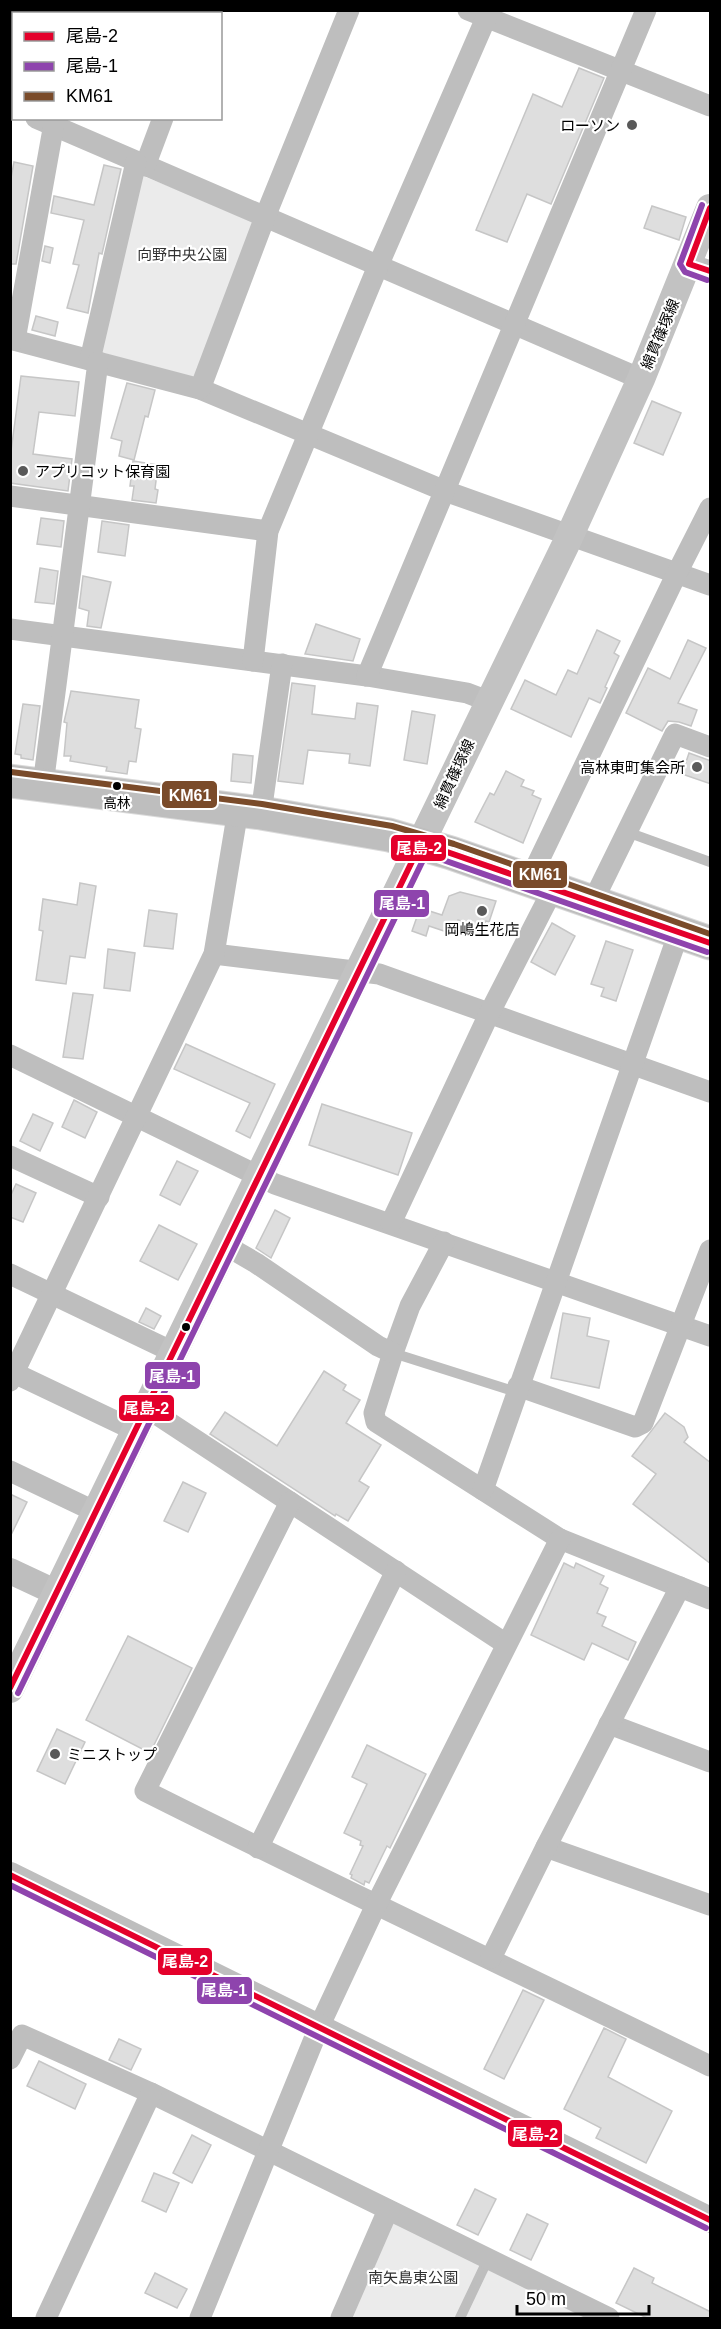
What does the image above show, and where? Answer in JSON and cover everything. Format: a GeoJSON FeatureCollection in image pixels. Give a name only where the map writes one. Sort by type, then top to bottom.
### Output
{"type":"FeatureCollection","features":[{"type":"Feature","properties":{"kind":"highway"},"geometry":{"type":"LineString","coordinates":[[10,781],[250,811],[389,835],[421,843],[542,883],[711,943]]}},
{"type":"Feature","properties":{"kind":"main road","name":"綿貫篠塚線"},"geometry":{"type":"LineString","coordinates":[[13,1679],[57,1593],[570,536],[641,379],[700,268],[711,208]]}},
{"type":"Feature","properties":{"kind":"street"},"geometry":{"type":"LineString","coordinates":[[200,389],[265,217],[348,10]]}},
{"type":"Feature","properties":{"kind":"street"},"geometry":{"type":"LineString","coordinates":[[367,676],[623,70],[646,10]]}},
{"type":"Feature","properties":{"kind":"street"},"geometry":{"type":"LineString","coordinates":[[253,661],[268,531],[378,266],[477,14],[711,106]]}},
{"type":"Feature","properties":{"kind":"street"},"geometry":{"type":"LineString","coordinates":[[43,785],[80,504],[94,361],[140,164],[162,120]]}},
{"type":"Feature","properties":{"kind":"street"},"geometry":{"type":"LineString","coordinates":[[641,379],[140,164],[48,121],[13,339],[200,389],[445,491],[711,585]]}},
{"type":"Feature","properties":{"kind":"street"},"geometry":{"type":"LineString","coordinates":[[10,496],[268,531]]}},
{"type":"Feature","properties":{"kind":"street"},"geometry":{"type":"LineString","coordinates":[[391,1223],[489,1014],[542,883],[677,573],[711,508]]}},
{"type":"Feature","properties":{"kind":"street"},"geometry":{"type":"LineString","coordinates":[[10,629],[367,676],[467,693],[488,701]]}},
{"type":"Feature","properties":{"kind":"street"},"geometry":{"type":"LineString","coordinates":[[282,664],[250,811],[214,954],[12,1375],[141,1420],[290,1502],[506,1644]]}},
{"type":"Feature","properties":{"kind":"street"},"geometry":{"type":"LineString","coordinates":[[593,901],[675,734],[711,747]]}},
{"type":"Feature","properties":{"kind":"street"},"geometry":{"type":"LineString","coordinates":[[483,1490],[679,932]]}},
{"type":"Feature","properties":{"kind":"street"},"geometry":{"type":"LineString","coordinates":[[214,954],[378,974],[711,1092]]}},
{"type":"Feature","properties":{"kind":"street"},"geometry":{"type":"LineString","coordinates":[[10,1055],[275,1184],[711,1336]]}},
{"type":"Feature","properties":{"kind":"street"},"geometry":{"type":"LineString","coordinates":[[10,1156],[99,1197]]}},
{"type":"Feature","properties":{"kind":"street"},"geometry":{"type":"LineString","coordinates":[[444,1242],[410,1306],[374,1413],[376,1422],[560,1539],[711,1599]]}},
{"type":"Feature","properties":{"kind":"street"},"geometry":{"type":"LineString","coordinates":[[225,1245],[256,1263],[378,1346],[393,1353]]}},
{"type":"Feature","properties":{"kind":"street"},"geometry":{"type":"LineString","coordinates":[[517,1389],[635,1427],[643,1423],[711,1250]]}},
{"type":"Feature","properties":{"kind":"street"},"geometry":{"type":"LineString","coordinates":[[10,1274],[173,1352]]}},
{"type":"Feature","properties":{"kind":"street"},"geometry":{"type":"LineString","coordinates":[[10,1471],[96,1512]]}},
{"type":"Feature","properties":{"kind":"street"},"geometry":{"type":"LineString","coordinates":[[290,1502],[145,1791],[258,1848],[491,1958],[711,2066]]}},
{"type":"Feature","properties":{"kind":"street"},"geometry":{"type":"LineString","coordinates":[[200,2319],[319,2027],[376,1905],[560,1539]]}},
{"type":"Feature","properties":{"kind":"street"},"geometry":{"type":"LineString","coordinates":[[10,1570],[57,1593]]}},
{"type":"Feature","properties":{"kind":"street"},"geometry":{"type":"LineString","coordinates":[[258,1848],[396,1571]]}},
{"type":"Feature","properties":{"kind":"street"},"geometry":{"type":"LineString","coordinates":[[491,1958],[680,1587]]}},
{"type":"Feature","properties":{"kind":"street"},"geometry":{"type":"LineString","coordinates":[[609,1724],[711,1762]]}},
{"type":"Feature","properties":{"kind":"street"},"geometry":{"type":"LineString","coordinates":[[546,1847],[711,1905]]}},
{"type":"Feature","properties":{"kind":"street"},"geometry":{"type":"LineString","coordinates":[[10,1875],[711,2220]]}},
{"type":"Feature","properties":{"kind":"street"},"geometry":{"type":"LineString","coordinates":[[10,2059],[22,2035],[151,2093],[609,2319]]}},
{"type":"Feature","properties":{"kind":"street"},"geometry":{"type":"LineString","coordinates":[[46,2319],[151,2093]]}},
{"type":"Feature","properties":{"kind":"street"},"geometry":{"type":"LineString","coordinates":[[341,2319],[388,2210]]}},
{"type":"Feature","properties":{"kind":"lane"},"geometry":{"type":"LineString","coordinates":[[627,832],[711,862]]}},
{"type":"Feature","properties":{"kind":"lane"},"geometry":{"type":"LineString","coordinates":[[393,1353],[517,1389]]}},
{"type":"Feature","properties":{"kind":"lane"},"geometry":{"type":"LineString","coordinates":[[460,2319],[488,2259]]}},
{"type":"Feature","properties":{"kind":"lane"},"geometry":{"type":"LineString","coordinates":[[360,2273],[382,2282]]}},
{"type":"Feature","properties":{"kind":"green space","name":"向野中央公園"},"geometry":{"type":"Polygon","coordinates":[[[143,176],[255,221],[196,381],[97,351],[143,176]]]}},
{"type":"Feature","properties":{"kind":"green space","name":"南矢島東公園"},"geometry":{"type":"Polygon","coordinates":[[[392,2219],[589,2318],[347,2318],[392,2219]]]}},
{"type":"Feature","properties":{"kind":"building"},"geometry":{"type":"Polygon","coordinates":[[[579,68],[604,78],[551,204],[527,194],[507,242],[476,230],[533,94],[562,107],[579,68]]]}},
{"type":"Feature","properties":{"kind":"building"},"geometry":{"type":"Polygon","coordinates":[[[14,162],[33,166],[16,264],[10,264],[10,183],[14,162]]]}},
{"type":"Feature","properties":{"kind":"building"},"geometry":{"type":"Polygon","coordinates":[[[104,165],[121,169],[102,254],[99,253],[88,313],[67,308],[79,265],[73,264],[84,220],[51,213],[54,196],[94,205],[104,165]]]}},
{"type":"Feature","properties":{"kind":"building"},"geometry":{"type":"Polygon","coordinates":[[[652,206],[686,217],[679,240],[644,228],[652,206]]]}},
{"type":"Feature","properties":{"kind":"building"},"geometry":{"type":"Polygon","coordinates":[[[45,246],[53,248],[50,263],[42,261],[45,246]]]}},
{"type":"Feature","properties":{"kind":"building"},"geometry":{"type":"Polygon","coordinates":[[[36,316],[58,322],[55,336],[32,330],[36,316]]]}},
{"type":"Feature","properties":{"kind":"building"},"geometry":{"type":"Polygon","coordinates":[[[21,376],[79,382],[75,416],[39,412],[33,454],[72,459],[68,491],[10,483],[10,459],[21,376]]]}},
{"type":"Feature","properties":{"kind":"building"},"geometry":{"type":"Polygon","coordinates":[[[127,383],[155,390],[148,417],[145,416],[134,460],[119,456],[122,441],[111,438],[127,383]]]}},
{"type":"Feature","properties":{"kind":"building"},"geometry":{"type":"Polygon","coordinates":[[[652,401],[681,413],[663,455],[634,443],[652,401]]]}},
{"type":"Feature","properties":{"kind":"building"},"geometry":{"type":"Polygon","coordinates":[[[133,461],[158,465],[156,503],[132,500],[134,486],[130,486],[133,461]]]}},
{"type":"Feature","properties":{"kind":"building"},"geometry":{"type":"Polygon","coordinates":[[[41,518],[64,521],[61,547],[37,544],[41,518]]]}},
{"type":"Feature","properties":{"kind":"building"},"geometry":{"type":"Polygon","coordinates":[[[102,521],[129,525],[125,556],[98,552],[102,521]]]}},
{"type":"Feature","properties":{"kind":"building"},"geometry":{"type":"Polygon","coordinates":[[[40,568],[58,571],[54,604],[35,602],[40,568]]]}},
{"type":"Feature","properties":{"kind":"building"},"geometry":{"type":"Polygon","coordinates":[[[83,576],[111,582],[101,628],[87,626],[89,611],[79,608],[83,576]]]}},
{"type":"Feature","properties":{"kind":"building"},"geometry":{"type":"Polygon","coordinates":[[[316,624],[360,639],[353,661],[305,654],[316,624]]]}},
{"type":"Feature","properties":{"kind":"building"},"geometry":{"type":"Polygon","coordinates":[[[597,630],[620,641],[614,653],[619,656],[600,703],[589,698],[571,737],[511,709],[525,680],[556,695],[568,670],[577,674],[597,630]]]}},
{"type":"Feature","properties":{"kind":"building"},"geometry":{"type":"Polygon","coordinates":[[[688,640],[706,648],[678,703],[697,710],[691,726],[668,721],[662,731],[626,713],[648,668],[670,679],[688,640]]]}},
{"type":"Feature","properties":{"kind":"building"},"geometry":{"type":"Polygon","coordinates":[[[292,683],[315,686],[312,714],[355,719],[357,703],[378,706],[370,766],[349,763],[350,754],[308,750],[303,784],[278,781],[292,683]]]}},
{"type":"Feature","properties":{"kind":"building"},"geometry":{"type":"Polygon","coordinates":[[[71,691],[139,700],[135,728],[141,729],[136,762],[129,761],[127,774],[106,771],[107,767],[70,761],[71,756],[64,756],[67,723],[64,722],[71,691]]]}},
{"type":"Feature","properties":{"kind":"building"},"geometry":{"type":"Polygon","coordinates":[[[23,704],[40,706],[33,760],[21,758],[21,755],[15,754],[23,704]]]}},
{"type":"Feature","properties":{"kind":"building"},"geometry":{"type":"Polygon","coordinates":[[[412,711],[435,715],[427,764],[404,760],[412,711]]]}},
{"type":"Feature","properties":{"kind":"building","name":"高林東町集会所"},"geometry":{"type":"Polygon","coordinates":[[[689,753],[711,761],[711,784],[682,774],[689,753]]]}},
{"type":"Feature","properties":{"kind":"building"},"geometry":{"type":"Polygon","coordinates":[[[233,754],[253,756],[251,783],[231,781],[233,754]]]}},
{"type":"Feature","properties":{"kind":"building"},"geometry":{"type":"Polygon","coordinates":[[[506,771],[524,780],[521,786],[534,791],[532,795],[541,799],[523,843],[475,822],[490,793],[494,795],[506,771]]]}},
{"type":"Feature","properties":{"kind":"building"},"geometry":{"type":"Polygon","coordinates":[[[80,883],[96,886],[85,958],[70,956],[66,984],[36,980],[43,931],[39,930],[43,899],[77,905],[80,883]]]}},
{"type":"Feature","properties":{"kind":"building"},"geometry":{"type":"Polygon","coordinates":[[[460,892],[496,901],[489,922],[486,921],[483,929],[458,920],[453,934],[429,926],[426,936],[412,931],[420,908],[442,915],[449,896],[460,892]]]}},
{"type":"Feature","properties":{"kind":"building"},"geometry":{"type":"Polygon","coordinates":[[[149,910],[177,914],[173,949],[144,946],[149,910]]]}},
{"type":"Feature","properties":{"kind":"building"},"geometry":{"type":"Polygon","coordinates":[[[552,923],[575,936],[555,975],[531,962],[552,923]]]}},
{"type":"Feature","properties":{"kind":"building"},"geometry":{"type":"Polygon","coordinates":[[[606,941],[633,950],[616,1001],[601,996],[604,988],[591,984],[606,941]]]}},
{"type":"Feature","properties":{"kind":"building"},"geometry":{"type":"Polygon","coordinates":[[[108,949],[135,953],[130,991],[104,988],[108,949]]]}},
{"type":"Feature","properties":{"kind":"building"},"geometry":{"type":"Polygon","coordinates":[[[73,993],[93,995],[83,1059],[63,1057],[73,993]]]}},
{"type":"Feature","properties":{"kind":"building"},"geometry":{"type":"Polygon","coordinates":[[[186,1044],[275,1084],[250,1138],[236,1131],[250,1103],[174,1069],[186,1044]]]}},
{"type":"Feature","properties":{"kind":"building"},"geometry":{"type":"Polygon","coordinates":[[[74,1100],[97,1112],[85,1138],[62,1127],[74,1100]]]}},
{"type":"Feature","properties":{"kind":"building"},"geometry":{"type":"Polygon","coordinates":[[[322,1104],[412,1133],[398,1175],[309,1145],[322,1104]]]}},
{"type":"Feature","properties":{"kind":"building"},"geometry":{"type":"Polygon","coordinates":[[[33,1114],[53,1123],[40,1151],[20,1141],[33,1114]]]}},
{"type":"Feature","properties":{"kind":"building"},"geometry":{"type":"Polygon","coordinates":[[[177,1161],[198,1171],[180,1205],[160,1195],[177,1161]]]}},
{"type":"Feature","properties":{"kind":"building"},"geometry":{"type":"Polygon","coordinates":[[[16,1184],[36,1193],[23,1222],[10,1217],[10,1197],[16,1184]]]}},
{"type":"Feature","properties":{"kind":"building"},"geometry":{"type":"Polygon","coordinates":[[[275,1210],[290,1218],[271,1258],[256,1248],[275,1210]]]}},
{"type":"Feature","properties":{"kind":"building"},"geometry":{"type":"Polygon","coordinates":[[[159,1225],[197,1244],[178,1280],[140,1261],[159,1225]]]}},
{"type":"Feature","properties":{"kind":"building"},"geometry":{"type":"Polygon","coordinates":[[[146,1308],[161,1316],[154,1329],[139,1322],[146,1308]]]}},
{"type":"Feature","properties":{"kind":"building"},"geometry":{"type":"Polygon","coordinates":[[[563,1313],[590,1318],[587,1336],[609,1341],[599,1388],[551,1378],[563,1313]]]}},
{"type":"Feature","properties":{"kind":"building"},"geometry":{"type":"Polygon","coordinates":[[[324,1371],[346,1385],[343,1390],[360,1400],[346,1423],[381,1445],[359,1481],[369,1487],[348,1521],[336,1514],[335,1516],[210,1434],[225,1412],[277,1446],[324,1371]]]}},
{"type":"Feature","properties":{"kind":"building"},"geometry":{"type":"Polygon","coordinates":[[[665,1413],[684,1427],[688,1437],[684,1442],[711,1463],[711,1564],[633,1504],[656,1474],[632,1456],[665,1413]]]}},
{"type":"Feature","properties":{"kind":"building"},"geometry":{"type":"Polygon","coordinates":[[[183,1482],[206,1493],[188,1532],[164,1521],[183,1482]]]}},
{"type":"Feature","properties":{"kind":"building"},"geometry":{"type":"Polygon","coordinates":[[[10,1494],[27,1502],[10,1537],[10,1494]]]}},
{"type":"Feature","properties":{"kind":"building"},"geometry":{"type":"Polygon","coordinates":[[[564,1563],[574,1568],[576,1563],[604,1576],[600,1584],[608,1588],[597,1613],[606,1617],[602,1626],[636,1642],[628,1660],[592,1643],[584,1660],[531,1635],[564,1563]]]}},
{"type":"Feature","properties":{"kind":"building"},"geometry":{"type":"Polygon","coordinates":[[[128,1636],[192,1668],[150,1753],[86,1720],[128,1636]]]}},
{"type":"Feature","properties":{"kind":"building"},"geometry":{"type":"Polygon","coordinates":[[[57,1729],[85,1742],[65,1784],[37,1771],[57,1729]]]}},
{"type":"Feature","properties":{"kind":"building"},"geometry":{"type":"Polygon","coordinates":[[[367,1745],[426,1774],[390,1848],[387,1846],[369,1883],[365,1881],[364,1885],[351,1878],[350,1874],[363,1846],[360,1845],[361,1841],[344,1833],[367,1784],[352,1777],[367,1745]]]}},
{"type":"Feature","properties":{"kind":"building"},"geometry":{"type":"Polygon","coordinates":[[[523,1990],[544,2000],[504,2079],[484,2069],[523,1990]]]}},
{"type":"Feature","properties":{"kind":"building"},"geometry":{"type":"Polygon","coordinates":[[[604,2028],[626,2039],[608,2077],[672,2111],[646,2163],[596,2138],[601,2128],[564,2109],[604,2028]]]}},
{"type":"Feature","properties":{"kind":"building"},"geometry":{"type":"Polygon","coordinates":[[[119,2039],[141,2049],[131,2070],[109,2060],[119,2039]]]}},
{"type":"Feature","properties":{"kind":"building"},"geometry":{"type":"Polygon","coordinates":[[[39,2061],[86,2084],[75,2109],[27,2086],[39,2061]]]}},
{"type":"Feature","properties":{"kind":"building"},"geometry":{"type":"Polygon","coordinates":[[[192,2135],[211,2145],[192,2183],[173,2173],[192,2135]]]}},
{"type":"Feature","properties":{"kind":"building"},"geometry":{"type":"Polygon","coordinates":[[[154,2173],[179,2183],[166,2212],[142,2201],[154,2173]]]}},
{"type":"Feature","properties":{"kind":"building"},"geometry":{"type":"Polygon","coordinates":[[[475,2189],[496,2199],[478,2235],[457,2225],[475,2189]]]}},
{"type":"Feature","properties":{"kind":"building"},"geometry":{"type":"Polygon","coordinates":[[[527,2214],[548,2224],[531,2260],[510,2250],[527,2214]]]}},
{"type":"Feature","properties":{"kind":"building"},"geometry":{"type":"Polygon","coordinates":[[[634,2268],[654,2278],[652,2283],[711,2312],[711,2319],[649,2319],[616,2303],[634,2268]]]}},
{"type":"Feature","properties":{"kind":"building"},"geometry":{"type":"Polygon","coordinates":[[[155,2273],[187,2289],[177,2308],[145,2293],[155,2273]]]}},
{"type":"Feature","properties":{"kind":"transit line","name":"尾島-1"},"geometry":{"type":"LineString","coordinates":[[702,205],[680,264],[685,272],[707,280]]}},
{"type":"Feature","properties":{"kind":"transit line","name":"尾島-2"},"geometry":{"type":"LineString","coordinates":[[710,208],[689,264],[710,271]]}},
{"type":"Feature","properties":{"kind":"transit line","name":"KM61"},"geometry":{"type":"LineString","coordinates":[[11,772],[262,804],[392,826],[454,844],[710,934]]}},
{"type":"Feature","properties":{"kind":"transit line","name":"尾島-2"},"geometry":{"type":"LineString","coordinates":[[10,1688],[421,843],[710,943]]}},
{"type":"Feature","properties":{"kind":"transit line","name":"尾島-1"},"geometry":{"type":"LineString","coordinates":[[18,1693],[426,854],[707,952]]}},
{"type":"Feature","properties":{"kind":"transit line","name":"尾島-2"},"geometry":{"type":"LineString","coordinates":[[10,1875],[710,2220]]}},
{"type":"Feature","properties":{"kind":"transit line","name":"尾島-1"},"geometry":{"type":"LineString","coordinates":[[10,1885],[706,2228]]}},
{"type":"Feature","properties":{"kind":"place","name":"ローソン"},"geometry":{"type":"Point","coordinates":[632,125]}},
{"type":"Feature","properties":{"kind":"place","name":"アプリコット保育園"},"geometry":{"type":"Point","coordinates":[23,471]}},
{"type":"Feature","properties":{"kind":"place","name":"高林東町集会所"},"geometry":{"type":"Point","coordinates":[697,767]}},
{"type":"Feature","properties":{"kind":"place","name":"高林"},"geometry":{"type":"Point","coordinates":[117,786]}},
{"type":"Feature","properties":{"kind":"place","name":"岡嶋生花店"},"geometry":{"type":"Point","coordinates":[482,911]}},
{"type":"Feature","properties":{"kind":"place","name":"ミニストップ"},"geometry":{"type":"Point","coordinates":[55,1754]}}]}
